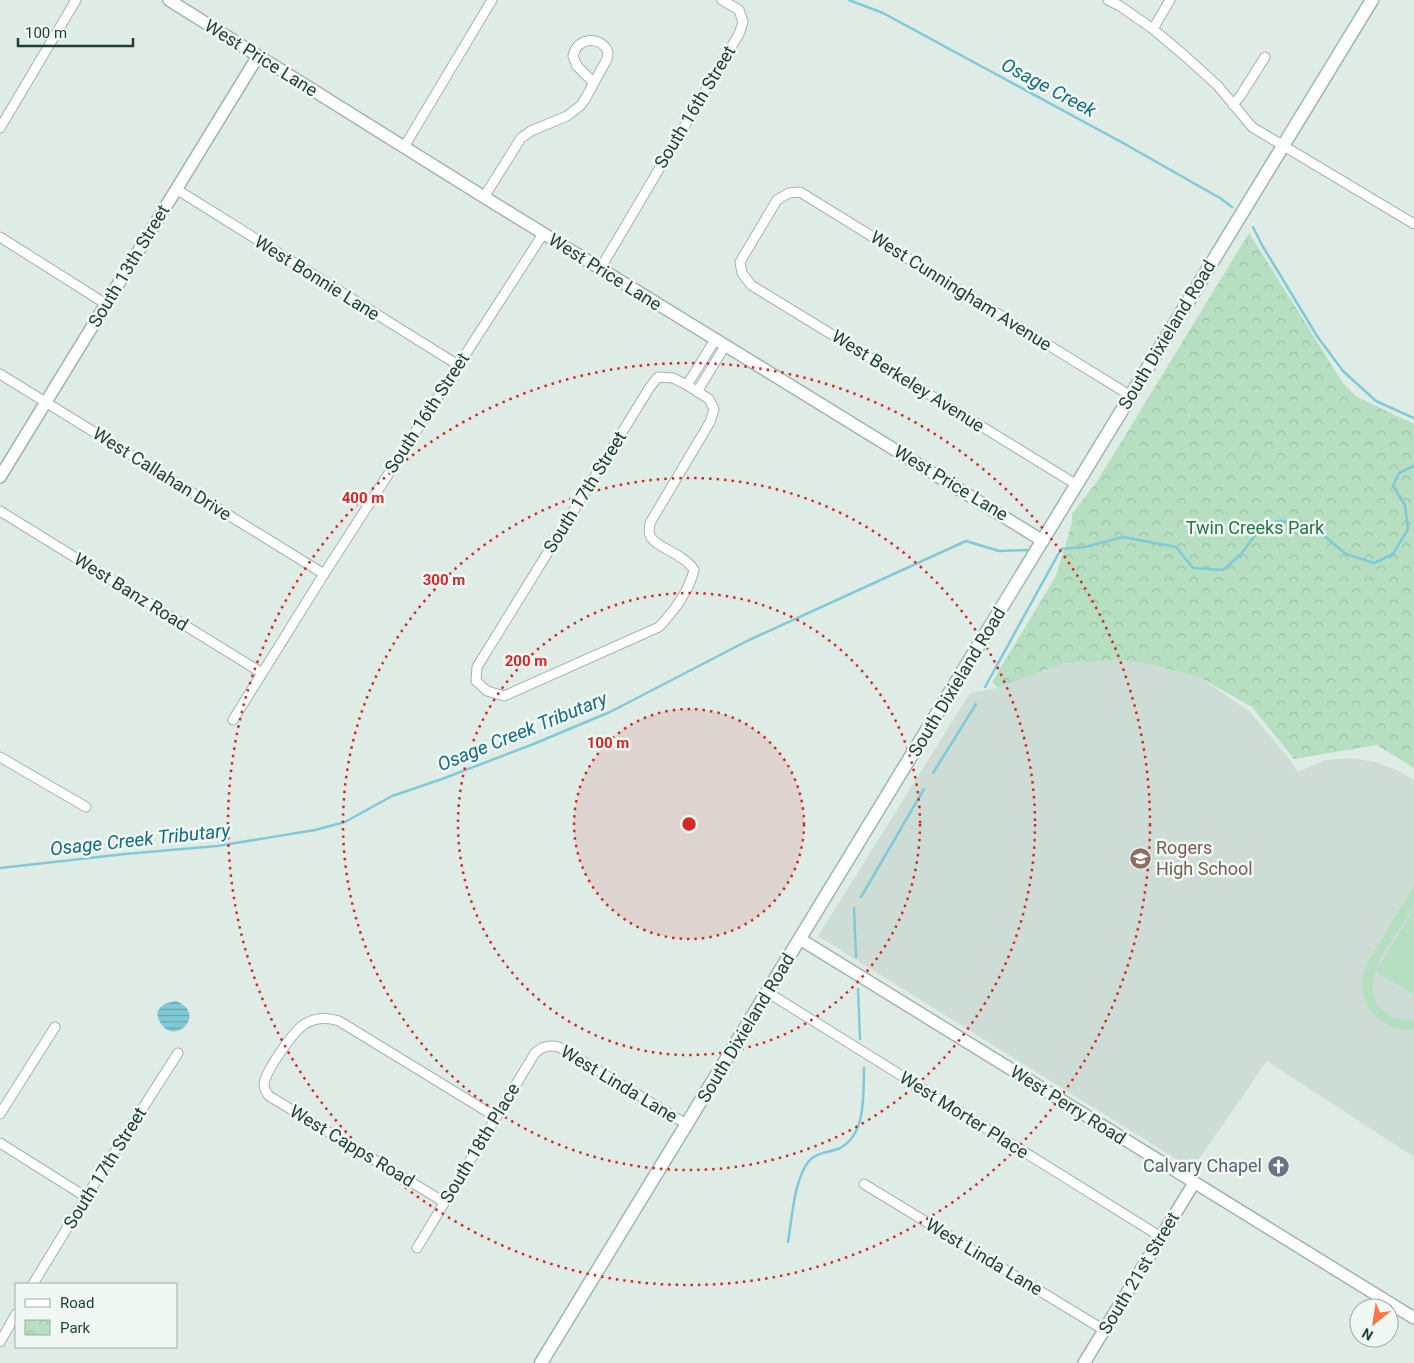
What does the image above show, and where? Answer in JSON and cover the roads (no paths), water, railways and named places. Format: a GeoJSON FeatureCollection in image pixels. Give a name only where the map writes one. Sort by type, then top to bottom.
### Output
{"type":"FeatureCollection","features":[{"type":"Feature","properties":{"kind":"main road","name":"South Dixieland Road"},"geometry":{"type":"LineString","coordinates":[[541,1363],[688,1125],[767,992],[1372,0]]}},
{"type":"Feature","properties":{"kind":"street"},"geometry":{"type":"LineString","coordinates":[[0,128],[76,0]]}},
{"type":"Feature","properties":{"kind":"street","name":"West Price Lane"},"geometry":{"type":"LineString","coordinates":[[169,0],[543,234],[1043,541]]}},
{"type":"Feature","properties":{"kind":"street"},"geometry":{"type":"LineString","coordinates":[[404,147],[492,0]]}},
{"type":"Feature","properties":{"kind":"street","name":"South 16th Street"},"geometry":{"type":"LineString","coordinates":[[600,269],[739,34],[743,22],[739,10],[722,0]]}},
{"type":"Feature","properties":{"kind":"street"},"geometry":{"type":"LineString","coordinates":[[1108,0],[1153,29],[1218,86],[1252,127],[1414,224]]}},
{"type":"Feature","properties":{"kind":"street"},"geometry":{"type":"LineString","coordinates":[[1153,29],[1170,0]]}},
{"type":"Feature","properties":{"kind":"street"},"geometry":{"type":"LineString","coordinates":[[484,197],[521,138],[531,130],[561,119],[584,101],[594,83],[607,59],[608,52],[602,44],[587,40],[577,47],[573,56],[577,66],[594,83]]}},
{"type":"Feature","properties":{"kind":"street","name":"South 13th Street"},"geometry":{"type":"LineString","coordinates":[[0,476],[258,56]]}},
{"type":"Feature","properties":{"kind":"street"},"geometry":{"type":"LineString","coordinates":[[1233,104],[1241,95],[1265,57]]}},
{"type":"Feature","properties":{"kind":"street","name":"West Bonnie Lane"},"geometry":{"type":"LineString","coordinates":[[176,189],[458,365]]}},
{"type":"Feature","properties":{"kind":"street","name":"West Cunningham Avenue"},"geometry":{"type":"LineString","coordinates":[[742,274],[740,262],[777,200],[788,192],[800,192],[1131,396]]}},
{"type":"Feature","properties":{"kind":"street","name":"South 16th Street"},"geometry":{"type":"LineString","coordinates":[[233,720],[324,574],[543,234]]}},
{"type":"Feature","properties":{"kind":"street"},"geometry":{"type":"LineString","coordinates":[[0,237],[106,304]]}},
{"type":"Feature","properties":{"kind":"street","name":"West Berkeley Avenue"},"geometry":{"type":"LineString","coordinates":[[742,274],[751,285],[1077,485]]}},
{"type":"Feature","properties":{"kind":"street"},"geometry":{"type":"LineString","coordinates":[[720,343],[697,392],[687,386],[720,343]]}},
{"type":"Feature","properties":{"kind":"street","name":"West Callahan Drive"},"geometry":{"type":"LineString","coordinates":[[0,374],[324,574]]}},
{"type":"Feature","properties":{"kind":"street","name":"South 17th Street"},"geometry":{"type":"LineString","coordinates":[[687,386],[673,378],[658,377],[650,387],[477,667],[476,681],[487,691],[504,696],[646,633],[659,626],[671,614],[691,580],[694,570],[690,563],[652,540],[648,533],[650,523],[710,422],[714,409],[709,399],[697,392]]}},
{"type":"Feature","properties":{"kind":"street","name":"West Banz Road"},"geometry":{"type":"LineString","coordinates":[[0,511],[262,673]]}},
{"type":"Feature","properties":{"kind":"street"},"geometry":{"type":"LineString","coordinates":[[0,757],[86,807]]}},
{"type":"Feature","properties":{"kind":"street","name":"West Perry Road"},"geometry":{"type":"LineString","coordinates":[[800,939],[1414,1318]]}},
{"type":"Feature","properties":{"kind":"street","name":"West Morter Place"},"geometry":{"type":"LineString","coordinates":[[767,992],[1161,1237]]}},
{"type":"Feature","properties":{"kind":"street","name":"West Capps Road"},"geometry":{"type":"LineString","coordinates":[[444,1202],[269,1096],[265,1091],[264,1085],[269,1073],[295,1032],[304,1024],[324,1018],[339,1021],[496,1116]]}},
{"type":"Feature","properties":{"kind":"street"},"geometry":{"type":"LineString","coordinates":[[0,1114],[55,1027]]}},
{"type":"Feature","properties":{"kind":"street","name":"West Linda Lane"},"geometry":{"type":"LineString","coordinates":[[549,1045],[559,1047],[688,1125]]}},
{"type":"Feature","properties":{"kind":"street","name":"South 18th Place"},"geometry":{"type":"LineString","coordinates":[[417,1248],[536,1053],[540,1048],[549,1045]]}},
{"type":"Feature","properties":{"kind":"street","name":"South 17th Street"},"geometry":{"type":"LineString","coordinates":[[35,1283],[86,1197],[178,1053]]}},
{"type":"Feature","properties":{"kind":"street"},"geometry":{"type":"LineString","coordinates":[[0,1143],[86,1197]]}},
{"type":"Feature","properties":{"kind":"street","name":"South 21st Street"},"geometry":{"type":"LineString","coordinates":[[1084,1363],[1194,1183]]}},
{"type":"Feature","properties":{"kind":"street","name":"West Linda Lane"},"geometry":{"type":"LineString","coordinates":[[864,1184],[1104,1330]]}},
{"type":"Feature","properties":{"kind":"street"},"geometry":{"type":"LineString","coordinates":[[0,1342],[15,1316]]}},
{"type":"Feature","properties":{"kind":"water"},"geometry":{"type":"Polygon","coordinates":[[[176,1001],[185,1006],[189,1013],[189,1019],[181,1029],[175,1031],[168,1030],[159,1021],[157,1013],[164,1004],[176,1001]]]}},
{"type":"Feature","properties":{"kind":"waterway","name":"Osage Creek"},"geometry":{"type":"LineString","coordinates":[[849,0],[883,13],[1123,143],[1220,198],[1232,207]]}},
{"type":"Feature","properties":{"kind":"waterway","name":"Osage Creek"},"geometry":{"type":"LineString","coordinates":[[1253,227],[1317,336],[1343,371],[1376,401],[1414,418]]}},
{"type":"Feature","properties":{"kind":"waterway","name":"Osage Creek Tributary"},"geometry":{"type":"LineString","coordinates":[[985,687],[1061,549],[1085,547],[1123,537],[1176,547],[1193,568],[1223,570],[1241,554],[1257,533],[1277,521],[1299,521],[1311,525],[1346,554],[1374,563],[1393,554],[1408,529],[1405,505],[1393,486],[1399,473],[1414,466]]}},
{"type":"Feature","properties":{"kind":"waterway","name":"Osage Creek Tributary"},"geometry":{"type":"LineString","coordinates":[[0,868],[217,846],[315,830],[345,822],[392,796],[531,745],[610,712],[749,640],[966,541],[999,551],[1028,550]]}},
{"type":"Feature","properties":{"kind":"waterway"},"geometry":{"type":"LineString","coordinates":[[933,773],[976,704]]}},
{"type":"Feature","properties":{"kind":"waterway"},"geometry":{"type":"LineString","coordinates":[[861,897],[924,789]]}},
{"type":"Feature","properties":{"kind":"waterway"},"geometry":{"type":"LineString","coordinates":[[854,908],[856,957]]}},
{"type":"Feature","properties":{"kind":"waterway"},"geometry":{"type":"LineString","coordinates":[[858,989],[860,1039]]}},
{"type":"Feature","properties":{"kind":"waterway"},"geometry":{"type":"LineString","coordinates":[[788,1242],[794,1200],[804,1169],[812,1158],[840,1148],[849,1142],[855,1133],[862,1112],[864,1068]]}},
{"type":"Feature","properties":{"kind":"place","name":"Rogers High School"},"geometry":{"type":"Point","coordinates":[1140,858]}},
{"type":"Feature","properties":{"kind":"place","name":"Calvary Chapel"},"geometry":{"type":"Point","coordinates":[1278,1166]}},
{"type":"Feature","properties":{"kind":"park label","name":"Twin Creeks Park"},"geometry":{"type":"Point","coordinates":[1255,528]}}]}
